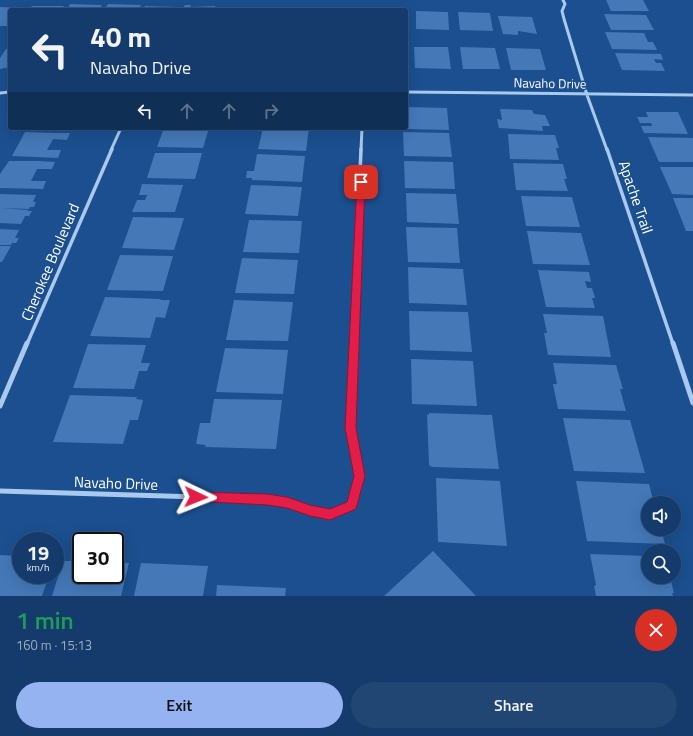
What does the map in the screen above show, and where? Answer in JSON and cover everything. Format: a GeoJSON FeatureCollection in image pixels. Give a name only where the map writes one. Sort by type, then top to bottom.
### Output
{"type":"FeatureCollection","features":[{"type":"Feature","properties":{"kind":"street","name":"Apache Trail"},"geometry":{"type":"LineString","coordinates":[[563,0],[565,4],[562,11],[587,95],[615,171],[693,403]]}},
{"type":"Feature","properties":{"kind":"street","name":"Navaho Drive"},"geometry":{"type":"LineString","coordinates":[[408,92],[693,96]]}},
{"type":"Feature","properties":{"kind":"street","name":"Cherokee Boulevard"},"geometry":{"type":"LineString","coordinates":[[0,406],[121,130]]}},
{"type":"Feature","properties":{"kind":"street","name":"Navaho Drive"},"geometry":{"type":"LineString","coordinates":[[0,492],[267,499],[287,502],[310,511],[330,514],[352,506],[359,476],[350,428],[362,130]]}},
{"type":"Feature","properties":{"kind":"building"},"geometry":{"type":"Polygon","coordinates":[[[606,0],[643,0],[649,11],[611,11],[606,0]]]}},
{"type":"Feature","properties":{"kind":"building"},"geometry":{"type":"Polygon","coordinates":[[[70,4],[102,5],[100,8],[68,8],[70,4]]]}},
{"type":"Feature","properties":{"kind":"building"},"geometry":{"type":"Polygon","coordinates":[[[108,4],[141,5],[139,8],[105,8],[108,4]]]}},
{"type":"Feature","properties":{"kind":"building"},"geometry":{"type":"Polygon","coordinates":[[[185,5],[191,5],[190,7],[215,6],[214,8],[183,8],[185,5]]]}},
{"type":"Feature","properties":{"kind":"building"},"geometry":{"type":"Polygon","coordinates":[[[32,6],[64,6],[62,8],[30,8],[32,6]]]}},
{"type":"Feature","properties":{"kind":"building"},"geometry":{"type":"Polygon","coordinates":[[[145,6],[177,7],[177,8],[144,8],[145,6]]]}},
{"type":"Feature","properties":{"kind":"building"},"geometry":{"type":"Polygon","coordinates":[[[0,7],[25,8],[8,8],[8,26],[0,26],[0,7]]]}},
{"type":"Feature","properties":{"kind":"building"},"geometry":{"type":"Polygon","coordinates":[[[416,11],[448,12],[449,30],[416,29],[416,11]]]}},
{"type":"Feature","properties":{"kind":"building"},"geometry":{"type":"Polygon","coordinates":[[[458,12],[490,13],[493,31],[460,30],[458,12]]]}},
{"type":"Feature","properties":{"kind":"building"},"geometry":{"type":"Polygon","coordinates":[[[604,14],[646,15],[654,30],[611,30],[604,14]]]}},
{"type":"Feature","properties":{"kind":"building"},"geometry":{"type":"Polygon","coordinates":[[[498,16],[532,17],[537,34],[518,31],[518,35],[503,34],[498,16]]]}},
{"type":"Feature","properties":{"kind":"building"},"geometry":{"type":"Polygon","coordinates":[[[605,32],[644,33],[648,42],[653,42],[657,50],[612,49],[605,32]]]}},
{"type":"Feature","properties":{"kind":"building"},"geometry":{"type":"Polygon","coordinates":[[[414,47],[448,47],[451,69],[415,68],[414,47]]]}},
{"type":"Feature","properties":{"kind":"building"},"geometry":{"type":"Polygon","coordinates":[[[460,47],[495,48],[500,69],[463,69],[460,47]]]}},
{"type":"Feature","properties":{"kind":"building"},"geometry":{"type":"Polygon","coordinates":[[[506,48],[540,49],[546,70],[511,70],[506,48]]]}},
{"type":"Feature","properties":{"kind":"building"},"geometry":{"type":"Polygon","coordinates":[[[6,49],[8,49],[8,67],[0,69],[0,58],[6,49]]]}},
{"type":"Feature","properties":{"kind":"building"},"geometry":{"type":"Polygon","coordinates":[[[615,53],[661,54],[663,60],[654,59],[656,63],[661,63],[665,71],[622,70],[615,53]]]}},
{"type":"Feature","properties":{"kind":"building"},"geometry":{"type":"Polygon","coordinates":[[[408,107],[447,108],[449,130],[408,129],[408,107]]]}},
{"type":"Feature","properties":{"kind":"building"},"geometry":{"type":"Polygon","coordinates":[[[500,109],[532,110],[534,114],[545,115],[550,126],[542,126],[543,131],[499,128],[497,119],[502,120],[500,109]]]}},
{"type":"Feature","properties":{"kind":"building"},"geometry":{"type":"Polygon","coordinates":[[[646,112],[678,112],[688,134],[644,133],[641,126],[652,126],[651,123],[640,123],[637,117],[648,117],[646,112]]]}},
{"type":"Feature","properties":{"kind":"building"},"geometry":{"type":"Polygon","coordinates":[[[163,130],[208,130],[203,148],[157,147],[163,130]]]}},
{"type":"Feature","properties":{"kind":"building"},"geometry":{"type":"Polygon","coordinates":[[[263,130],[309,130],[306,151],[258,149],[263,130]]]}},
{"type":"Feature","properties":{"kind":"building"},"geometry":{"type":"Polygon","coordinates":[[[25,132],[70,133],[67,140],[53,139],[47,150],[61,150],[58,158],[12,156],[25,132]]]}},
{"type":"Feature","properties":{"kind":"building"},"geometry":{"type":"Polygon","coordinates":[[[403,132],[449,133],[452,157],[404,156],[403,132]]]}},
{"type":"Feature","properties":{"kind":"building"},"geometry":{"type":"Polygon","coordinates":[[[508,134],[555,135],[559,148],[556,148],[559,160],[510,159],[508,134]]]}},
{"type":"Feature","properties":{"kind":"building"},"geometry":{"type":"Polygon","coordinates":[[[648,137],[693,138],[693,162],[659,162],[648,137]]]}},
{"type":"Feature","properties":{"kind":"building"},"geometry":{"type":"Polygon","coordinates":[[[155,153],[202,153],[195,179],[147,178],[155,153]]]}},
{"type":"Feature","properties":{"kind":"building"},"geometry":{"type":"Polygon","coordinates":[[[257,154],[305,156],[302,182],[252,180],[252,178],[246,178],[247,171],[254,171],[257,154]]]}},
{"type":"Feature","properties":{"kind":"building"},"geometry":{"type":"Polygon","coordinates":[[[9,161],[55,162],[52,169],[37,169],[31,181],[46,181],[43,189],[0,188],[0,174],[9,161]]]}},
{"type":"Feature","properties":{"kind":"building"},"geometry":{"type":"Polygon","coordinates":[[[404,161],[453,162],[455,189],[405,188],[404,161]]]}},
{"type":"Feature","properties":{"kind":"building"},"geometry":{"type":"Polygon","coordinates":[[[513,163],[563,164],[567,179],[564,179],[568,191],[516,190],[513,163]]]}},
{"type":"Feature","properties":{"kind":"building"},"geometry":{"type":"Polygon","coordinates":[[[660,167],[693,167],[693,195],[672,194],[660,167]]]}},
{"type":"Feature","properties":{"kind":"building"},"geometry":{"type":"Polygon","coordinates":[[[142,184],[183,185],[175,212],[132,212],[137,200],[145,200],[147,195],[139,195],[142,184]]]}},
{"type":"Feature","properties":{"kind":"building"},"geometry":{"type":"Polygon","coordinates":[[[251,185],[302,187],[298,216],[245,214],[251,185]]]}},
{"type":"Feature","properties":{"kind":"building"},"geometry":{"type":"Polygon","coordinates":[[[406,193],[456,194],[459,224],[407,222],[406,193]]]}},
{"type":"Feature","properties":{"kind":"building"},"geometry":{"type":"Polygon","coordinates":[[[0,194],[36,195],[33,202],[36,202],[34,207],[30,207],[29,209],[0,208],[0,194]]]}},
{"type":"Feature","properties":{"kind":"building"},"geometry":{"type":"Polygon","coordinates":[[[521,196],[572,197],[580,227],[526,226],[521,196]]]}},
{"type":"Feature","properties":{"kind":"building"},"geometry":{"type":"Polygon","coordinates":[[[673,198],[693,198],[693,231],[686,231],[673,198]]]}},
{"type":"Feature","properties":{"kind":"building"},"geometry":{"type":"Polygon","coordinates":[[[0,208],[32,211],[29,216],[25,216],[21,224],[0,223],[0,208]]]}},
{"type":"Feature","properties":{"kind":"building"},"geometry":{"type":"Polygon","coordinates":[[[133,217],[184,218],[174,250],[122,248],[133,217]]]}},
{"type":"Feature","properties":{"kind":"building"},"geometry":{"type":"Polygon","coordinates":[[[249,220],[302,221],[299,253],[243,252],[249,220]]]}},
{"type":"Feature","properties":{"kind":"building"},"geometry":{"type":"Polygon","coordinates":[[[406,227],[457,228],[460,263],[408,262],[406,227]]]}},
{"type":"Feature","properties":{"kind":"building"},"geometry":{"type":"Polygon","coordinates":[[[0,229],[19,230],[15,238],[19,238],[16,243],[12,243],[11,245],[0,245],[0,229]]]}},
{"type":"Feature","properties":{"kind":"building"},"geometry":{"type":"Polygon","coordinates":[[[527,231],[581,233],[590,265],[533,264],[527,231]]]}},
{"type":"Feature","properties":{"kind":"building"},"geometry":{"type":"Polygon","coordinates":[[[0,246],[11,246],[2,262],[0,262],[0,246]]]}},
{"type":"Feature","properties":{"kind":"building"},"geometry":{"type":"Polygon","coordinates":[[[120,255],[173,256],[163,291],[107,290],[120,255]]]}},
{"type":"Feature","properties":{"kind":"building"},"geometry":{"type":"Polygon","coordinates":[[[242,258],[298,260],[294,294],[235,293],[242,258]]]}},
{"type":"Feature","properties":{"kind":"building"},"geometry":{"type":"Polygon","coordinates":[[[408,267],[463,269],[467,305],[409,303],[408,267]]]}},
{"type":"Feature","properties":{"kind":"building"},"geometry":{"type":"Polygon","coordinates":[[[538,270],[589,272],[591,282],[585,281],[587,288],[592,288],[595,298],[592,298],[595,308],[546,307],[538,270]]]}},
{"type":"Feature","properties":{"kind":"building"},"geometry":{"type":"Polygon","coordinates":[[[105,297],[170,300],[165,318],[156,317],[150,338],[90,336],[105,297]]]}},
{"type":"Feature","properties":{"kind":"building"},"geometry":{"type":"Polygon","coordinates":[[[234,300],[293,302],[288,341],[226,340],[234,300]]]}},
{"type":"Feature","properties":{"kind":"building"},"geometry":{"type":"Polygon","coordinates":[[[409,311],[468,312],[472,352],[410,350],[409,311]]]}},
{"type":"Feature","properties":{"kind":"building"},"geometry":{"type":"Polygon","coordinates":[[[543,314],[603,316],[611,357],[548,355],[544,333],[547,333],[543,314]]]}},
{"type":"Feature","properties":{"kind":"building"},"geometry":{"type":"Polygon","coordinates":[[[88,344],[146,345],[141,363],[150,363],[147,371],[139,371],[134,389],[73,388],[88,344]]]}},
{"type":"Feature","properties":{"kind":"building"},"geometry":{"type":"Polygon","coordinates":[[[225,348],[288,350],[283,394],[216,392],[225,348]]]}},
{"type":"Feature","properties":{"kind":"building"},"geometry":{"type":"Polygon","coordinates":[[[411,359],[473,361],[477,406],[412,404],[411,359]]]}},
{"type":"Feature","properties":{"kind":"building"},"geometry":{"type":"Polygon","coordinates":[[[553,363],[616,365],[623,389],[620,389],[626,411],[558,409],[553,384],[557,384],[553,363]]]}},
{"type":"Feature","properties":{"kind":"building"},"geometry":{"type":"Polygon","coordinates":[[[70,395],[137,397],[136,399],[143,400],[138,420],[130,420],[123,444],[53,442],[70,395]]]}},
{"type":"Feature","properties":{"kind":"building"},"geometry":{"type":"Polygon","coordinates":[[[214,399],[282,400],[276,449],[205,447],[206,445],[196,444],[200,423],[210,423],[214,399]]]}},
{"type":"Feature","properties":{"kind":"building"},"geometry":{"type":"Polygon","coordinates":[[[429,413],[492,415],[499,469],[432,467],[429,465],[427,414],[429,415],[429,413]]]}},
{"type":"Feature","properties":{"kind":"building"},"geometry":{"type":"Polygon","coordinates":[[[563,418],[630,420],[645,473],[574,471],[563,418]]]}},
{"type":"Feature","properties":{"kind":"building"},"geometry":{"type":"Polygon","coordinates":[[[436,478],[500,481],[507,546],[438,542],[436,478]]]}},
{"type":"Feature","properties":{"kind":"building"},"geometry":{"type":"Polygon","coordinates":[[[576,481],[649,484],[652,496],[641,496],[641,536],[663,536],[665,544],[587,541],[576,481]]]}},
{"type":"Feature","properties":{"kind":"building"},"geometry":{"type":"Polygon","coordinates":[[[433,551],[476,596],[384,596],[433,551]]]}},
{"type":"Feature","properties":{"kind":"building"},"geometry":{"type":"Polygon","coordinates":[[[590,554],[641,556],[641,584],[672,584],[674,593],[672,593],[673,596],[596,596],[594,586],[596,585],[590,554]]]}},
{"type":"Feature","properties":{"kind":"building"},"geometry":{"type":"Polygon","coordinates":[[[0,555],[12,556],[12,584],[46,584],[42,596],[0,596],[0,555]]]}},
{"type":"Feature","properties":{"kind":"building"},"geometry":{"type":"Polygon","coordinates":[[[64,561],[72,561],[72,584],[124,584],[121,596],[52,596],[56,584],[64,584],[64,561]]]}},
{"type":"Feature","properties":{"kind":"building"},"geometry":{"type":"Polygon","coordinates":[[[124,563],[129,563],[124,584],[124,563]]]}},
{"type":"Feature","properties":{"kind":"building"},"geometry":{"type":"Polygon","coordinates":[[[141,563],[208,566],[203,596],[134,596],[141,563]]]}},
{"type":"Feature","properties":{"kind":"building"},"geometry":{"type":"Polygon","coordinates":[[[217,585],[286,588],[285,596],[216,596],[217,585]]]}},
{"type":"Feature","properties":{"kind":"route"},"geometry":{"type":"LineString","coordinates":[[196,497],[267,499],[287,502],[310,511],[330,514],[352,506],[359,476],[350,428],[361,182]]}}]}
